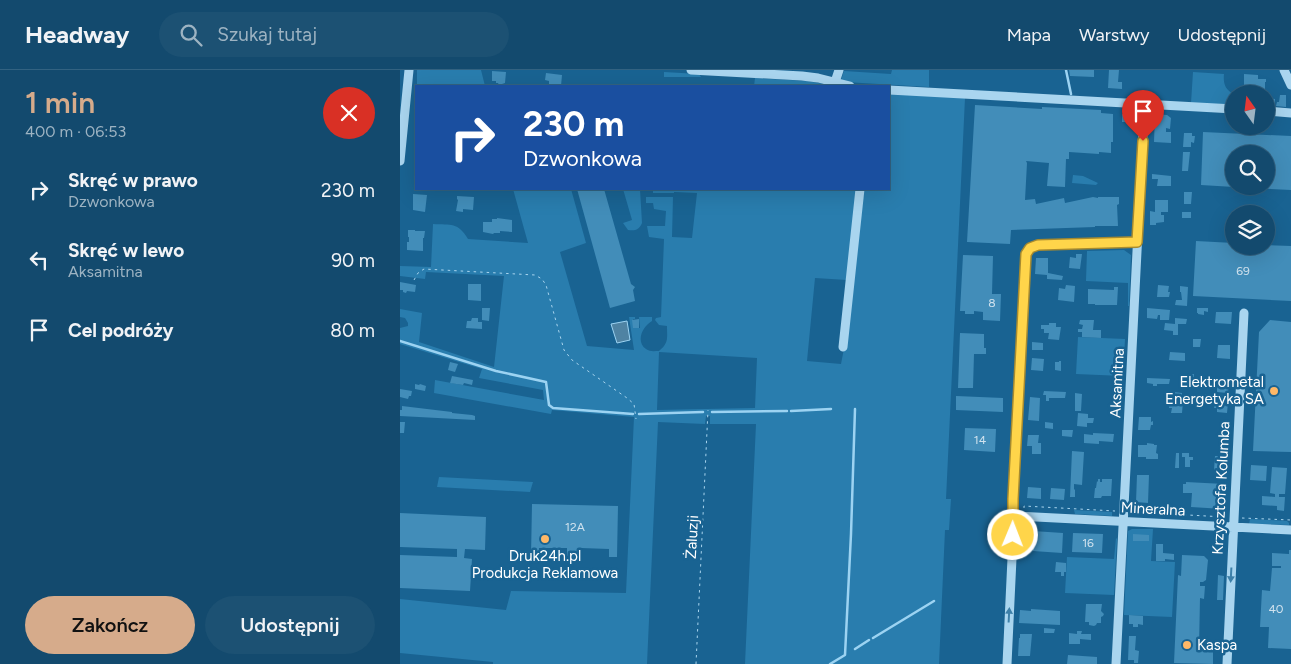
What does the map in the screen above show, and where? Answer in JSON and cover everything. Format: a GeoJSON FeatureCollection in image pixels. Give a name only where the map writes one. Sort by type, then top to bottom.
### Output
{"type":"FeatureCollection","features":[{"type":"Feature","properties":{"kind":"street"},"geometry":{"type":"LineString","coordinates":[[400,161],[409,70]]}},
{"type":"Feature","properties":{"kind":"street"},"geometry":{"type":"LineString","coordinates":[[691,70],[802,76],[846,85]]}},
{"type":"Feature","properties":{"kind":"street"},"geometry":{"type":"LineString","coordinates":[[835,82],[839,70]]}},
{"type":"Feature","properties":{"kind":"street"},"geometry":{"type":"LineString","coordinates":[[1284,70],[1291,85]]}},
{"type":"Feature","properties":{"kind":"street"},"geometry":{"type":"LineString","coordinates":[[890,90],[1225,109]]}},
{"type":"Feature","properties":{"kind":"street","name":"Aksamitna"},"geometry":{"type":"LineString","coordinates":[[1116,664],[1144,114],[1140,104]]}},
{"type":"Feature","properties":{"kind":"street"},"geometry":{"type":"LineString","coordinates":[[1275,111],[1291,112]]}},
{"type":"Feature","properties":{"kind":"street"},"geometry":{"type":"LineString","coordinates":[[843,347],[860,190]]}},
{"type":"Feature","properties":{"kind":"street"},"geometry":{"type":"LineString","coordinates":[[1007,664],[1014,516],[1013,499],[1026,254],[1030,248],[1038,245],[1137,242]]}},
{"type":"Feature","properties":{"kind":"street","name":"Krzysztofa Kolumba"},"geometry":{"type":"LineString","coordinates":[[1227,664],[1244,313]]}},
{"type":"Feature","properties":{"kind":"street"},"geometry":{"type":"LineString","coordinates":[[1198,399],[1239,402]]}},
{"type":"Feature","properties":{"kind":"street","name":"Mineralna"},"geometry":{"type":"LineString","coordinates":[[1014,516],[1291,530]]}},
{"type":"Feature","properties":{"kind":"path"},"geometry":{"type":"LineString","coordinates":[[414,280],[424,269],[535,275],[542,279],[546,285],[566,353],[572,360],[634,404],[636,420]]}},
{"type":"Feature","properties":{"kind":"path","name":"Żaluzji"},"geometry":{"type":"LineString","coordinates":[[696,664],[708,410]]}},
{"type":"Feature","properties":{"kind":"path"},"geometry":{"type":"LineString","coordinates":[[1024,506],[1120,511]]}},
{"type":"Feature","properties":{"kind":"path"},"geometry":{"type":"LineString","coordinates":[[1128,512],[1230,517]]}},
{"type":"Feature","properties":{"kind":"path"},"geometry":{"type":"LineString","coordinates":[[1239,518],[1291,520]]}},
{"type":"Feature","properties":{"kind":"shaded area"},"geometry":{"type":"Polygon","coordinates":[[[417,70],[481,70],[485,85],[417,85],[417,70]]]}},
{"type":"Feature","properties":{"kind":"shaded area"},"geometry":{"type":"Polygon","coordinates":[[[892,70],[929,70],[929,87],[845,82],[841,80],[844,71],[891,74],[892,70]]]}},
{"type":"Feature","properties":{"kind":"shaded area"},"geometry":{"type":"Polygon","coordinates":[[[664,72],[699,74],[701,77],[664,77],[664,72]]]}},
{"type":"Feature","properties":{"kind":"shaded area"},"geometry":{"type":"Polygon","coordinates":[[[1193,72],[1224,74],[1225,105],[1191,103],[1193,72]]]}},
{"type":"Feature","properties":{"kind":"shaded area"},"geometry":{"type":"Polygon","coordinates":[[[755,78],[808,81],[829,85],[754,85],[755,78]]]}},
{"type":"Feature","properties":{"kind":"shaded area"},"geometry":{"type":"Polygon","coordinates":[[[890,93],[965,98],[946,499],[951,499],[949,530],[945,530],[939,664],[745,664],[756,424],[710,424],[710,416],[706,416],[705,424],[658,422],[647,664],[493,664],[493,662],[400,653],[400,599],[506,610],[511,591],[626,593],[634,417],[552,410],[551,414],[434,393],[435,380],[544,400],[543,390],[479,378],[482,369],[400,344],[400,328],[408,326],[408,323],[405,318],[400,317],[400,309],[422,313],[419,342],[494,367],[504,276],[426,272],[425,279],[400,276],[400,266],[431,267],[433,224],[457,227],[468,239],[528,243],[513,190],[571,190],[586,243],[560,252],[587,346],[634,350],[629,317],[635,317],[633,319],[633,328],[640,328],[639,317],[652,317],[652,321],[643,330],[641,342],[648,350],[659,351],[666,343],[667,337],[667,326],[659,325],[655,320],[661,317],[664,239],[649,237],[647,226],[665,226],[666,211],[654,209],[653,203],[646,203],[646,197],[673,197],[672,237],[692,238],[697,193],[653,193],[653,190],[857,190],[847,280],[815,278],[807,361],[841,364],[848,328],[864,190],[890,190],[890,93]],[[659,352],[657,410],[755,408],[757,358],[659,352]]]}},
{"type":"Feature","properties":{"kind":"shaded area"},"geometry":{"type":"Polygon","coordinates":[[[1073,175],[1083,176],[1098,183],[1096,185],[1072,183],[1073,175]]]}},
{"type":"Feature","properties":{"kind":"shaded area"},"geometry":{"type":"Polygon","coordinates":[[[623,190],[640,190],[642,223],[638,229],[628,230],[623,223],[632,220],[623,190]]]}},
{"type":"Feature","properties":{"kind":"shaded area"},"geometry":{"type":"Polygon","coordinates":[[[1124,250],[1131,255],[1129,306],[1128,283],[1086,281],[1087,251],[1124,250]]]}},
{"type":"Feature","properties":{"kind":"shaded area"},"geometry":{"type":"Polygon","coordinates":[[[627,321],[630,340],[617,343],[611,324],[627,321]]]}},
{"type":"Feature","properties":{"kind":"shaded area"},"geometry":{"type":"Polygon","coordinates":[[[1078,337],[1125,339],[1123,376],[1076,374],[1078,337]]]}},
{"type":"Feature","properties":{"kind":"shaded area"},"geometry":{"type":"Polygon","coordinates":[[[439,477],[533,482],[530,492],[437,487],[439,477]]]}},
{"type":"Feature","properties":{"kind":"shaded area"},"geometry":{"type":"Polygon","coordinates":[[[1074,510],[1112,512],[1112,516],[1075,514],[1074,510]]]}},
{"type":"Feature","properties":{"kind":"shaded area"},"geometry":{"type":"Polygon","coordinates":[[[1250,519],[1287,521],[1289,525],[1249,524],[1250,519]]]}},
{"type":"Feature","properties":{"kind":"shaded area"},"geometry":{"type":"Polygon","coordinates":[[[1132,529],[1153,529],[1151,561],[1175,562],[1172,617],[1124,615],[1128,531],[1132,529]]]}},
{"type":"Feature","properties":{"kind":"shaded area"},"geometry":{"type":"Polygon","coordinates":[[[1116,538],[1114,595],[1065,593],[1067,557],[1114,559],[1116,538]]]}},
{"type":"Feature","properties":{"kind":"building"},"geometry":{"type":"Polygon","coordinates":[[[1069,70],[1094,70],[1094,77],[1070,76],[1069,70]]]}},
{"type":"Feature","properties":{"kind":"building"},"geometry":{"type":"Polygon","coordinates":[[[1109,70],[1119,70],[1118,82],[1122,82],[1122,89],[1108,88],[1109,70]]]}},
{"type":"Feature","properties":{"kind":"building"},"geometry":{"type":"Polygon","coordinates":[[[492,71],[506,72],[505,83],[499,85],[496,81],[492,81],[492,71]]]}},
{"type":"Feature","properties":{"kind":"building"},"geometry":{"type":"Polygon","coordinates":[[[546,73],[562,75],[561,85],[549,85],[549,81],[545,80],[546,73]]]}},
{"type":"Feature","properties":{"kind":"building"},"geometry":{"type":"Polygon","coordinates":[[[1244,74],[1258,75],[1258,79],[1266,79],[1265,85],[1244,85],[1244,74]]]}},
{"type":"Feature","properties":{"kind":"building"},"geometry":{"type":"Polygon","coordinates":[[[1280,95],[1286,95],[1286,107],[1276,106],[1280,95]]]}},
{"type":"Feature","properties":{"kind":"building"},"geometry":{"type":"Polygon","coordinates":[[[975,105],[1101,110],[1101,113],[1113,114],[1111,153],[1069,152],[1069,159],[1066,159],[1065,187],[1047,186],[1049,163],[1026,161],[1025,200],[1035,199],[1036,204],[1064,198],[1065,203],[1093,197],[1119,197],[1119,204],[1117,205],[1118,226],[1011,230],[1010,244],[967,242],[975,105]]]}},
{"type":"Feature","properties":{"kind":"building"},"geometry":{"type":"Polygon","coordinates":[[[1122,114],[1129,115],[1129,122],[1122,122],[1122,114]]]}},
{"type":"Feature","properties":{"kind":"building"},"geometry":{"type":"Polygon","coordinates":[[[1155,114],[1167,115],[1171,118],[1170,129],[1166,128],[1166,132],[1171,132],[1171,143],[1154,142],[1155,114]]]}},
{"type":"Feature","properties":{"kind":"building"},"geometry":{"type":"Polygon","coordinates":[[[1203,132],[1225,133],[1225,135],[1291,136],[1291,190],[1275,189],[1275,145],[1225,145],[1225,186],[1201,185],[1203,132]]]}},
{"type":"Feature","properties":{"kind":"building"},"geometry":{"type":"Polygon","coordinates":[[[1184,133],[1192,133],[1192,136],[1195,136],[1194,143],[1191,142],[1191,147],[1183,147],[1184,133]]]}},
{"type":"Feature","properties":{"kind":"building"},"geometry":{"type":"Polygon","coordinates":[[[1183,152],[1190,152],[1188,171],[1182,171],[1183,152]]]}},
{"type":"Feature","properties":{"kind":"building"},"geometry":{"type":"Polygon","coordinates":[[[1152,174],[1171,176],[1171,186],[1157,186],[1158,179],[1152,179],[1152,174]]]}},
{"type":"Feature","properties":{"kind":"building"},"geometry":{"type":"Polygon","coordinates":[[[577,190],[604,190],[631,284],[635,287],[633,290],[635,301],[610,308],[577,190]]]}},
{"type":"Feature","properties":{"kind":"building"},"geometry":{"type":"Polygon","coordinates":[[[1184,192],[1192,192],[1191,204],[1184,204],[1184,192]]]}},
{"type":"Feature","properties":{"kind":"building"},"geometry":{"type":"Polygon","coordinates":[[[413,194],[427,195],[425,212],[413,210],[413,194]]]}},
{"type":"Feature","properties":{"kind":"building"},"geometry":{"type":"Polygon","coordinates":[[[457,196],[474,197],[473,210],[463,209],[463,212],[456,211],[457,196]]]}},
{"type":"Feature","properties":{"kind":"building"},"geometry":{"type":"Polygon","coordinates":[[[1155,200],[1168,200],[1168,212],[1161,212],[1161,215],[1164,215],[1164,222],[1150,225],[1150,211],[1155,212],[1155,200]]]}},
{"type":"Feature","properties":{"kind":"building"},"geometry":{"type":"Polygon","coordinates":[[[1182,212],[1191,212],[1191,218],[1182,218],[1182,212]]]}},
{"type":"Feature","properties":{"kind":"building"},"geometry":{"type":"Polygon","coordinates":[[[492,219],[512,220],[512,232],[500,231],[500,233],[493,234],[483,232],[483,222],[492,222],[492,219]]]}},
{"type":"Feature","properties":{"kind":"building"},"geometry":{"type":"Polygon","coordinates":[[[408,230],[425,231],[423,251],[407,250],[407,242],[409,242],[408,230]]]}},
{"type":"Feature","properties":{"kind":"building"},"geometry":{"type":"Polygon","coordinates":[[[1196,241],[1225,243],[1225,255],[1275,255],[1275,245],[1291,246],[1291,301],[1193,296],[1196,241]]]}},
{"type":"Feature","properties":{"kind":"building"},"geometry":{"type":"Polygon","coordinates":[[[1076,254],[1082,254],[1080,269],[1069,268],[1070,257],[1076,258],[1076,254]]]}},
{"type":"Feature","properties":{"kind":"building"},"geometry":{"type":"Polygon","coordinates":[[[963,255],[993,256],[992,294],[1001,294],[1000,321],[983,320],[983,312],[974,311],[974,314],[965,314],[965,311],[960,311],[963,255]]]}},
{"type":"Feature","properties":{"kind":"building"},"geometry":{"type":"Polygon","coordinates":[[[1036,258],[1048,258],[1048,273],[1063,276],[1062,280],[1047,279],[1047,275],[1035,274],[1036,258]]]}},
{"type":"Feature","properties":{"kind":"building"},"geometry":{"type":"Polygon","coordinates":[[[400,282],[416,285],[415,292],[407,291],[406,293],[400,290],[400,282]]]}},
{"type":"Feature","properties":{"kind":"building"},"geometry":{"type":"Polygon","coordinates":[[[468,284],[481,284],[481,301],[468,300],[468,284]]]}},
{"type":"Feature","properties":{"kind":"building"},"geometry":{"type":"Polygon","coordinates":[[[1066,285],[1075,286],[1074,302],[1058,300],[1059,288],[1065,289],[1066,285]]]}},
{"type":"Feature","properties":{"kind":"building"},"geometry":{"type":"Polygon","coordinates":[[[1158,285],[1169,286],[1169,297],[1157,297],[1158,285]]]}},
{"type":"Feature","properties":{"kind":"building"},"geometry":{"type":"Polygon","coordinates":[[[1180,286],[1188,287],[1187,306],[1175,305],[1176,300],[1182,300],[1180,286]]]}},
{"type":"Feature","properties":{"kind":"building"},"geometry":{"type":"Polygon","coordinates":[[[1114,287],[1118,287],[1117,305],[1088,304],[1088,289],[1114,290],[1114,287]]]}},
{"type":"Feature","properties":{"kind":"building"},"geometry":{"type":"Polygon","coordinates":[[[482,308],[490,308],[489,321],[482,320],[482,308]]]}},
{"type":"Feature","properties":{"kind":"building"},"geometry":{"type":"Polygon","coordinates":[[[1147,308],[1170,310],[1169,320],[1160,320],[1160,315],[1158,315],[1157,319],[1147,318],[1147,308]]]}},
{"type":"Feature","properties":{"kind":"building"},"geometry":{"type":"Polygon","coordinates":[[[1197,308],[1208,308],[1208,312],[1204,311],[1204,315],[1198,314],[1197,308]]]}},
{"type":"Feature","properties":{"kind":"building"},"geometry":{"type":"Polygon","coordinates":[[[1216,312],[1232,312],[1231,324],[1215,323],[1216,312]]]}},
{"type":"Feature","properties":{"kind":"building"},"geometry":{"type":"Polygon","coordinates":[[[472,318],[478,318],[478,322],[482,322],[482,329],[466,328],[467,321],[471,321],[472,318]]]}},
{"type":"Feature","properties":{"kind":"building"},"geometry":{"type":"Polygon","coordinates":[[[1175,318],[1187,319],[1186,324],[1178,324],[1178,335],[1173,335],[1173,331],[1164,330],[1165,323],[1175,324],[1175,318]]]}},
{"type":"Feature","properties":{"kind":"building"},"geometry":{"type":"Polygon","coordinates":[[[639,319],[639,328],[633,328],[632,320],[639,319]]]}},
{"type":"Feature","properties":{"kind":"building"},"geometry":{"type":"Polygon","coordinates":[[[1080,320],[1094,320],[1093,330],[1101,330],[1101,338],[1082,337],[1082,332],[1078,332],[1078,329],[1082,329],[1083,325],[1079,324],[1080,320]]]}},
{"type":"Feature","properties":{"kind":"building","name":"Elektrometal Energetyka SA"},"geometry":{"type":"Polygon","coordinates":[[[1270,320],[1291,322],[1291,452],[1253,451],[1259,332],[1270,320]]]}},
{"type":"Feature","properties":{"kind":"building"},"geometry":{"type":"Polygon","coordinates":[[[1049,323],[1056,323],[1056,327],[1061,327],[1059,340],[1048,339],[1049,333],[1044,333],[1044,329],[1041,329],[1041,325],[1049,325],[1049,323]]]}},
{"type":"Feature","properties":{"kind":"building"},"geometry":{"type":"Polygon","coordinates":[[[960,333],[984,334],[986,354],[974,354],[973,388],[958,388],[960,333]]]}},
{"type":"Feature","properties":{"kind":"building"},"geometry":{"type":"Polygon","coordinates":[[[1193,339],[1201,339],[1200,347],[1193,347],[1193,339]]]}},
{"type":"Feature","properties":{"kind":"building"},"geometry":{"type":"Polygon","coordinates":[[[1032,342],[1043,343],[1043,350],[1032,350],[1032,342]]]}},
{"type":"Feature","properties":{"kind":"building"},"geometry":{"type":"Polygon","coordinates":[[[1218,345],[1230,345],[1230,359],[1217,358],[1218,345]]]}},
{"type":"Feature","properties":{"kind":"building"},"geometry":{"type":"Polygon","coordinates":[[[1170,352],[1185,353],[1185,361],[1169,360],[1170,352]]]}},
{"type":"Feature","properties":{"kind":"building"},"geometry":{"type":"Polygon","coordinates":[[[1032,358],[1044,359],[1043,371],[1031,370],[1032,358]]]}},
{"type":"Feature","properties":{"kind":"building"},"geometry":{"type":"Polygon","coordinates":[[[1061,361],[1061,371],[1055,370],[1055,362],[1061,361]]]}},
{"type":"Feature","properties":{"kind":"building"},"geometry":{"type":"Polygon","coordinates":[[[450,362],[458,364],[455,372],[448,370],[450,362]]]}},
{"type":"Feature","properties":{"kind":"building"},"geometry":{"type":"Polygon","coordinates":[[[1187,374],[1194,374],[1193,382],[1186,381],[1187,374]]]}},
{"type":"Feature","properties":{"kind":"building"},"geometry":{"type":"Polygon","coordinates":[[[452,376],[473,380],[472,385],[450,383],[452,376]]]}},
{"type":"Feature","properties":{"kind":"building"},"geometry":{"type":"Polygon","coordinates":[[[1147,378],[1170,379],[1169,384],[1153,386],[1153,384],[1147,383],[1147,378]]]}},
{"type":"Feature","properties":{"kind":"building"},"geometry":{"type":"Polygon","coordinates":[[[1217,383],[1229,383],[1228,393],[1217,392],[1217,383]]]}},
{"type":"Feature","properties":{"kind":"building"},"geometry":{"type":"Polygon","coordinates":[[[415,384],[426,386],[425,391],[415,389],[415,384]]]}},
{"type":"Feature","properties":{"kind":"building"},"geometry":{"type":"Polygon","coordinates":[[[400,389],[412,391],[411,396],[408,399],[400,397],[400,389]]]}},
{"type":"Feature","properties":{"kind":"building"},"geometry":{"type":"Polygon","coordinates":[[[1044,391],[1066,392],[1065,398],[1049,398],[1049,401],[1046,401],[1046,395],[1043,395],[1044,391]]]}},
{"type":"Feature","properties":{"kind":"building"},"geometry":{"type":"Polygon","coordinates":[[[1174,392],[1182,393],[1182,397],[1190,397],[1190,401],[1183,401],[1182,413],[1171,413],[1172,408],[1169,408],[1169,398],[1173,398],[1174,392]]]}},
{"type":"Feature","properties":{"kind":"building"},"geometry":{"type":"Polygon","coordinates":[[[1075,393],[1082,394],[1081,411],[1075,411],[1075,393]]]}},
{"type":"Feature","properties":{"kind":"building"},"geometry":{"type":"Polygon","coordinates":[[[956,396],[1003,398],[1003,412],[956,410],[956,396]]]}},
{"type":"Feature","properties":{"kind":"building"},"geometry":{"type":"Polygon","coordinates":[[[1030,397],[1040,398],[1039,421],[1028,420],[1030,397]]]}},
{"type":"Feature","properties":{"kind":"building"},"geometry":{"type":"Polygon","coordinates":[[[1218,401],[1228,402],[1227,413],[1217,412],[1217,408],[1214,408],[1215,404],[1218,405],[1218,401]]]}},
{"type":"Feature","properties":{"kind":"building"},"geometry":{"type":"Polygon","coordinates":[[[402,406],[472,415],[475,416],[475,420],[400,416],[402,406]]]}},
{"type":"Feature","properties":{"kind":"building"},"geometry":{"type":"Polygon","coordinates":[[[1078,413],[1088,414],[1088,418],[1094,418],[1093,423],[1087,423],[1087,427],[1077,426],[1078,413]]]}},
{"type":"Feature","properties":{"kind":"building"},"geometry":{"type":"Polygon","coordinates":[[[1139,417],[1151,417],[1153,425],[1151,425],[1150,430],[1138,430],[1139,417]]]}},
{"type":"Feature","properties":{"kind":"building"},"geometry":{"type":"Polygon","coordinates":[[[400,422],[405,422],[404,433],[400,433],[400,422]]]}},
{"type":"Feature","properties":{"kind":"building"},"geometry":{"type":"Polygon","coordinates":[[[1045,422],[1053,423],[1053,429],[1045,428],[1045,422]]]}},
{"type":"Feature","properties":{"kind":"building"},"geometry":{"type":"Polygon","coordinates":[[[965,428],[996,429],[995,452],[964,450],[965,428]]]}},
{"type":"Feature","properties":{"kind":"building"},"geometry":{"type":"Polygon","coordinates":[[[1062,430],[1073,430],[1072,437],[1062,436],[1062,430]]]}},
{"type":"Feature","properties":{"kind":"building"},"geometry":{"type":"Polygon","coordinates":[[[1093,433],[1114,434],[1113,442],[1099,441],[1099,444],[1084,443],[1084,434],[1093,435],[1093,433]]]}},
{"type":"Feature","properties":{"kind":"building"},"geometry":{"type":"Polygon","coordinates":[[[1028,435],[1039,435],[1038,443],[1041,443],[1041,454],[1032,454],[1032,446],[1027,446],[1028,435]]]}},
{"type":"Feature","properties":{"kind":"building"},"geometry":{"type":"Polygon","coordinates":[[[1147,443],[1157,445],[1156,453],[1158,454],[1158,459],[1138,457],[1138,445],[1147,445],[1147,443]]]}},
{"type":"Feature","properties":{"kind":"building"},"geometry":{"type":"Polygon","coordinates":[[[1072,451],[1084,452],[1082,485],[1074,484],[1075,497],[1070,497],[1072,451]]]}},
{"type":"Feature","properties":{"kind":"building"},"geometry":{"type":"Polygon","coordinates":[[[1176,453],[1179,453],[1179,468],[1175,468],[1176,453]]]}},
{"type":"Feature","properties":{"kind":"building"},"geometry":{"type":"Polygon","coordinates":[[[1182,453],[1189,453],[1189,457],[1193,457],[1193,460],[1190,460],[1190,467],[1185,467],[1185,457],[1182,457],[1182,453]]]}},
{"type":"Feature","properties":{"kind":"building"},"geometry":{"type":"Polygon","coordinates":[[[1215,456],[1223,456],[1223,459],[1225,459],[1224,470],[1214,470],[1215,456]]]}},
{"type":"Feature","properties":{"kind":"building"},"geometry":{"type":"Polygon","coordinates":[[[1251,465],[1267,466],[1266,481],[1250,480],[1251,465]]]}},
{"type":"Feature","properties":{"kind":"building"},"geometry":{"type":"Polygon","coordinates":[[[1272,467],[1287,468],[1285,494],[1279,494],[1279,497],[1285,497],[1284,511],[1277,510],[1277,506],[1262,505],[1262,496],[1275,497],[1275,494],[1270,493],[1272,467]]]}},
{"type":"Feature","properties":{"kind":"building"},"geometry":{"type":"Polygon","coordinates":[[[1137,475],[1149,475],[1148,503],[1136,502],[1137,475]]]}},
{"type":"Feature","properties":{"kind":"building"},"geometry":{"type":"Polygon","coordinates":[[[1098,479],[1102,482],[1102,479],[1112,479],[1111,496],[1094,498],[1098,479]]]}},
{"type":"Feature","properties":{"kind":"building"},"geometry":{"type":"Polygon","coordinates":[[[1186,482],[1224,484],[1223,509],[1191,507],[1192,493],[1183,493],[1183,484],[1186,484],[1186,482]]]}},
{"type":"Feature","properties":{"kind":"building"},"geometry":{"type":"Polygon","coordinates":[[[1028,487],[1041,488],[1041,499],[1027,498],[1028,487]]]}},
{"type":"Feature","properties":{"kind":"building"},"geometry":{"type":"Polygon","coordinates":[[[1051,488],[1065,489],[1064,500],[1050,499],[1051,488]]]}},
{"type":"Feature","properties":{"kind":"building"},"geometry":{"type":"Polygon","coordinates":[[[532,504],[618,506],[617,557],[609,557],[609,549],[581,548],[581,557],[567,556],[567,548],[539,548],[539,556],[531,556],[532,504]]]}},
{"type":"Feature","properties":{"kind":"building"},"geometry":{"type":"Polygon","coordinates":[[[400,513],[486,517],[485,550],[465,549],[464,558],[472,559],[470,591],[400,588],[400,555],[457,557],[457,549],[400,547],[400,513]]]}},
{"type":"Feature","properties":{"kind":"building"},"geometry":{"type":"Polygon","coordinates":[[[1033,531],[1063,533],[1062,553],[1033,551],[1033,531]]]}},
{"type":"Feature","properties":{"kind":"building"},"geometry":{"type":"Polygon","coordinates":[[[1073,533],[1103,534],[1102,553],[1072,552],[1073,533]]]}},
{"type":"Feature","properties":{"kind":"building"},"geometry":{"type":"Polygon","coordinates":[[[1133,534],[1149,535],[1149,541],[1133,541],[1133,534]]]}},
{"type":"Feature","properties":{"kind":"building"},"geometry":{"type":"Polygon","coordinates":[[[1156,544],[1163,544],[1163,553],[1174,554],[1174,560],[1156,561],[1156,544]]]}},
{"type":"Feature","properties":{"kind":"building"},"geometry":{"type":"Polygon","coordinates":[[[1289,550],[1291,550],[1291,649],[1268,648],[1269,627],[1260,627],[1262,590],[1270,591],[1272,568],[1281,568],[1281,566],[1272,566],[1272,553],[1289,554],[1289,550]]]}},
{"type":"Feature","properties":{"kind":"building"},"geometry":{"type":"Polygon","coordinates":[[[1182,555],[1204,556],[1208,560],[1206,580],[1200,582],[1200,586],[1205,586],[1204,599],[1200,598],[1199,649],[1213,649],[1213,664],[1174,663],[1178,575],[1181,576],[1182,555]]]}},
{"type":"Feature","properties":{"kind":"building"},"geometry":{"type":"Polygon","coordinates":[[[1056,562],[1066,563],[1064,576],[1061,576],[1061,572],[1055,572],[1056,562]]]}},
{"type":"Feature","properties":{"kind":"building"},"geometry":{"type":"Polygon","coordinates":[[[1218,575],[1224,576],[1223,600],[1217,600],[1218,575]]]}},
{"type":"Feature","properties":{"kind":"building"},"geometry":{"type":"Polygon","coordinates":[[[1086,604],[1102,604],[1101,611],[1104,614],[1101,617],[1101,623],[1097,623],[1094,626],[1089,625],[1089,622],[1085,622],[1086,604]]]}},
{"type":"Feature","properties":{"kind":"building"},"geometry":{"type":"Polygon","coordinates":[[[1031,609],[1060,611],[1060,625],[1019,623],[1020,610],[1031,611],[1031,609]]]}},
{"type":"Feature","properties":{"kind":"building"},"geometry":{"type":"Polygon","coordinates":[[[1129,615],[1143,616],[1143,625],[1138,624],[1138,627],[1133,627],[1133,624],[1129,624],[1129,615]]]}},
{"type":"Feature","properties":{"kind":"building"},"geometry":{"type":"Polygon","coordinates":[[[1044,628],[1055,629],[1054,633],[1044,633],[1044,628]]]}},
{"type":"Feature","properties":{"kind":"building"},"geometry":{"type":"Polygon","coordinates":[[[1077,631],[1082,631],[1081,634],[1091,634],[1091,640],[1080,639],[1080,644],[1069,644],[1069,633],[1077,634],[1077,631]]]}},
{"type":"Feature","properties":{"kind":"building"},"geometry":{"type":"Polygon","coordinates":[[[1020,634],[1032,634],[1030,656],[1018,656],[1020,634]]]}},
{"type":"Feature","properties":{"kind":"building"},"geometry":{"type":"Polygon","coordinates":[[[1129,636],[1136,636],[1135,650],[1139,651],[1138,663],[1134,663],[1134,660],[1128,660],[1129,636]]]}},
{"type":"Feature","properties":{"kind":"building"},"geometry":{"type":"Polygon","coordinates":[[[1068,655],[1097,657],[1097,664],[1067,664],[1068,655]]]}},
{"type":"Feature","properties":{"kind":"waterway"},"geometry":{"type":"LineString","coordinates":[[1066,70],[1071,94]]}},
{"type":"Feature","properties":{"kind":"waterway"},"geometry":{"type":"LineString","coordinates":[[400,341],[496,371],[546,382],[549,405],[553,408],[633,414]]}},
{"type":"Feature","properties":{"kind":"waterway"},"geometry":{"type":"LineString","coordinates":[[791,411],[831,409]]}},
{"type":"Feature","properties":{"kind":"waterway"},"geometry":{"type":"LineString","coordinates":[[830,664],[845,655],[855,409]]}},
{"type":"Feature","properties":{"kind":"waterway"},"geometry":{"type":"LineString","coordinates":[[712,412],[787,411]]}},
{"type":"Feature","properties":{"kind":"waterway"},"geometry":{"type":"LineString","coordinates":[[639,414],[703,412]]}},
{"type":"Feature","properties":{"kind":"waterway"},"geometry":{"type":"LineString","coordinates":[[873,638],[934,601]]}},
{"type":"Feature","properties":{"kind":"waterway"},"geometry":{"type":"LineString","coordinates":[[855,649],[869,640]]}},
{"type":"Feature","properties":{"kind":"place","name":"Elektrometal Energetyka SA"},"geometry":{"type":"Point","coordinates":[1274,391]}},
{"type":"Feature","properties":{"kind":"place","name":"Druk24h.pl Produkcja Reklamowa"},"geometry":{"type":"Point","coordinates":[545,539]}},
{"type":"Feature","properties":{"kind":"place","name":"Kaspa"},"geometry":{"type":"Point","coordinates":[1187,645]}},
{"type":"Feature","properties":{"kind":"route"},"geometry":{"type":"LineString","coordinates":[[1013,535],[1024,261],[1026,254],[1030,248],[1038,245],[1137,242],[1143,141]]}}]}
